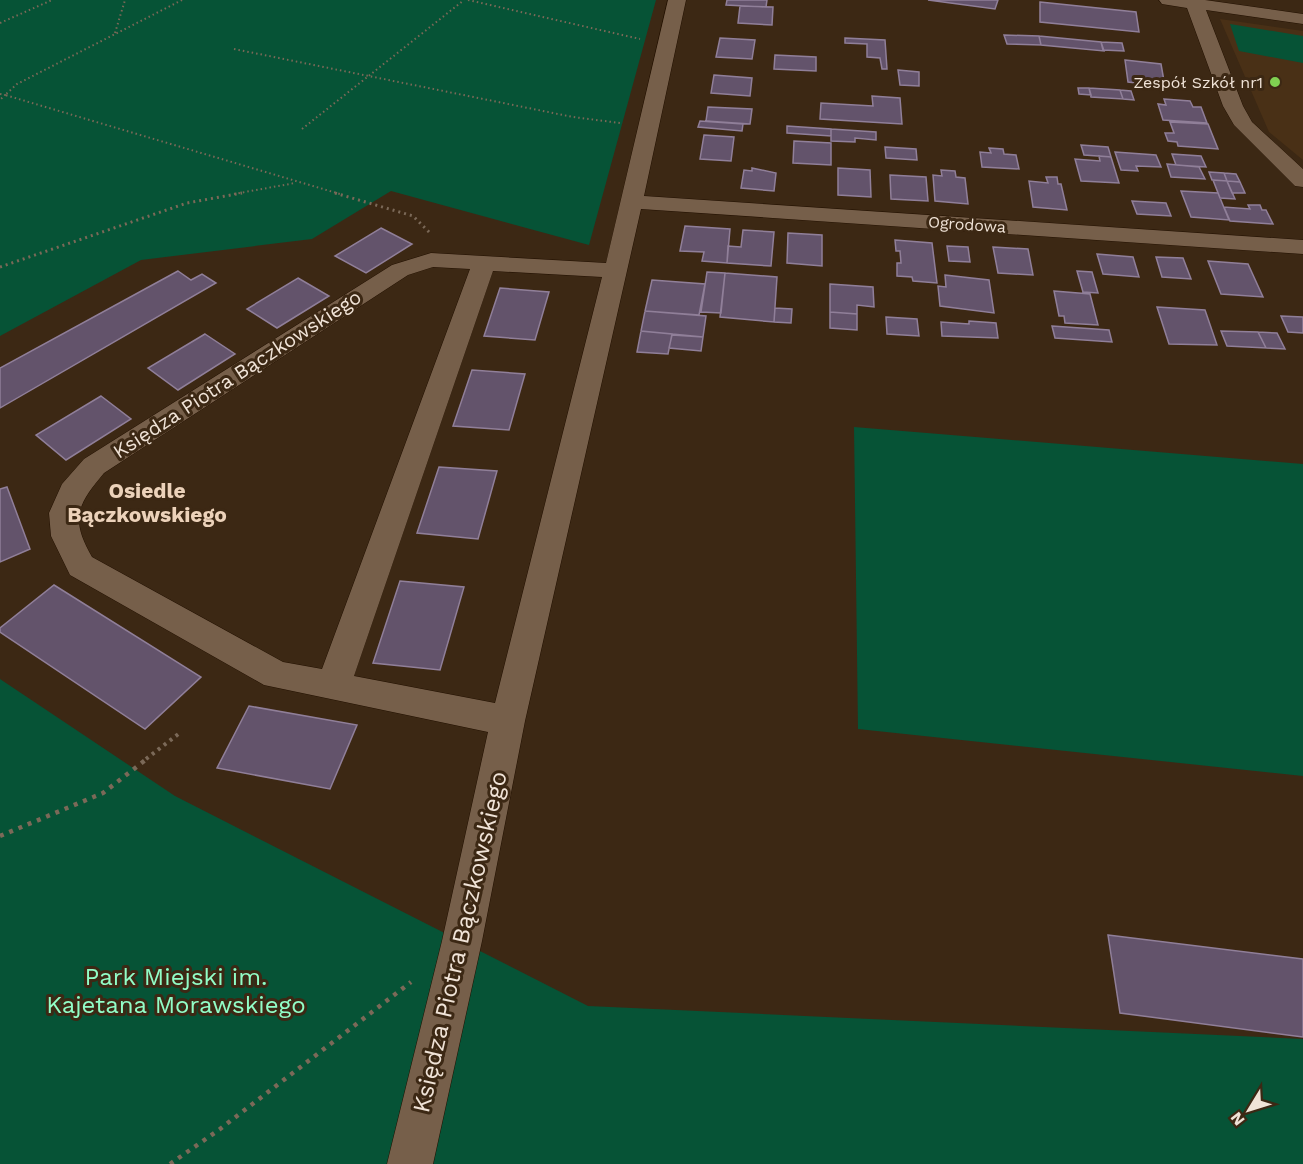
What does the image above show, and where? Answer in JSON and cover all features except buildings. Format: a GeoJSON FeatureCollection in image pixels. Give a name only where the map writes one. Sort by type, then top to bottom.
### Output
{"type":"FeatureCollection","features":[{"type":"Feature","properties":{"kind":"street"},"geometry":{"type":"LineString","coordinates":[[1168,0],[1303,19]]}},
{"type":"Feature","properties":{"kind":"street"},"geometry":{"type":"LineString","coordinates":[[1193,2],[1233,106],[1244,125],[1303,182]]}},
{"type":"Feature","properties":{"kind":"street","name":"Księdza Piotra Bączkowskiego"},"geometry":{"type":"LineString","coordinates":[[410,1164],[462,941],[508,721],[616,271],[676,3]]}},
{"type":"Feature","properties":{"kind":"street","name":"Ogrodowa"},"geometry":{"type":"LineString","coordinates":[[630,202],[1303,247]]}},
{"type":"Feature","properties":{"kind":"street","name":"Księdza Piotra Bączkowskiego"},"geometry":{"type":"LineString","coordinates":[[508,721],[276,675],[81,566],[65,538],[63,517],[69,493],[94,466],[400,270],[431,260],[616,271]]}},
{"type":"Feature","properties":{"kind":"street"},"geometry":{"type":"LineString","coordinates":[[333,686],[484,263]]}},
{"type":"Feature","properties":{"kind":"path"},"geometry":{"type":"LineString","coordinates":[[0,23],[52,0]]}},
{"type":"Feature","properties":{"kind":"path"},"geometry":{"type":"LineString","coordinates":[[115,33],[120,10],[125,0]]}},
{"type":"Feature","properties":{"kind":"path"},"geometry":{"type":"LineString","coordinates":[[0,100],[17,84],[182,0]]}},
{"type":"Feature","properties":{"kind":"path"},"geometry":{"type":"LineString","coordinates":[[302,129],[466,0],[644,40]]}},
{"type":"Feature","properties":{"kind":"path"},"geometry":{"type":"LineString","coordinates":[[234,49],[573,117],[624,124]]}},
{"type":"Feature","properties":{"kind":"path"},"geometry":{"type":"LineString","coordinates":[[0,94],[413,216],[433,236]]}},
{"type":"Feature","properties":{"kind":"path"},"geometry":{"type":"LineString","coordinates":[[0,267],[187,203],[296,183]]}},
{"type":"Feature","properties":{"kind":"path"},"geometry":{"type":"LineString","coordinates":[[0,836],[103,793],[181,732]]}},
{"type":"Feature","properties":{"kind":"path"},"geometry":{"type":"LineString","coordinates":[[170,1164],[220,1129],[419,977]]}},
{"type":"Feature","properties":{"kind":"shaded area","name":"Zespół Szkół nr1"},"geometry":{"type":"Polygon","coordinates":[[[1220,19],[1303,31],[1303,160],[1269,132],[1220,19]]]}},
{"type":"Feature","properties":{"kind":"green space"},"geometry":{"type":"Polygon","coordinates":[[[0,0],[656,0],[589,245],[391,191],[312,239],[141,260],[0,336],[0,0]]]}},
{"type":"Feature","properties":{"kind":"green space"},"geometry":{"type":"Polygon","coordinates":[[[1230,24],[1303,36],[1303,63],[1239,51],[1230,24]]]}},
{"type":"Feature","properties":{"kind":"green space"},"geometry":{"type":"Polygon","coordinates":[[[854,427],[1303,464],[1303,776],[858,729],[854,427]]]}},
{"type":"Feature","properties":{"kind":"green space","name":"Park Miejski im. Kajetana Morawskiego"},"geometry":{"type":"Polygon","coordinates":[[[0,679],[175,796],[588,1006],[1303,1039],[1303,1164],[0,1164],[0,679]]]}},
{"type":"Feature","properties":{"kind":"place","name":"Zespół Szkół nr1"},"geometry":{"type":"Point","coordinates":[1275,82]}},
{"type":"Feature","properties":{"kind":"district","name":"Osiedle Bączkowskiego"},"geometry":{"type":"Point","coordinates":[147,503]}}]}
